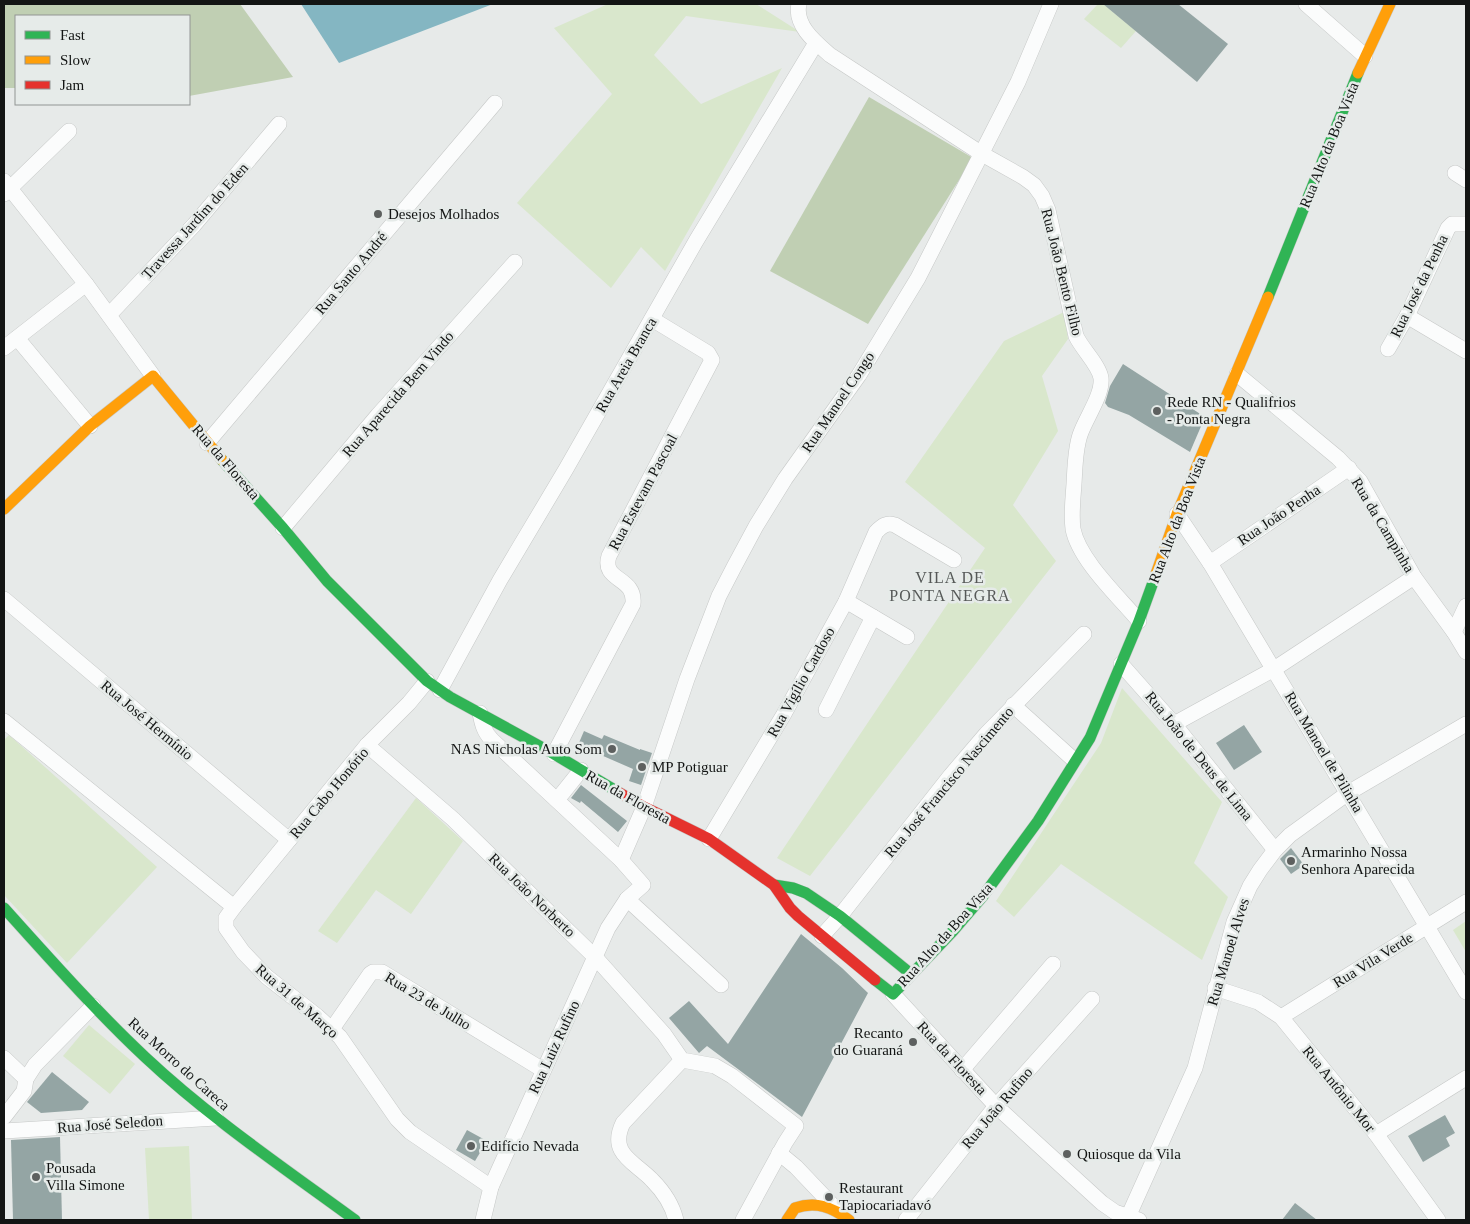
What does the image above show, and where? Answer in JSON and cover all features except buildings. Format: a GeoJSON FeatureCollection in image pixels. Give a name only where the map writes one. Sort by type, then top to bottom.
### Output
{"type":"FeatureCollection","features":[{"type":"Feature","properties":{"kind":"street","name":"Rua Manoel Congo"},"geometry":{"type":"LineString","coordinates":[[644,807],[687,679],[719,596],[756,526],[785,479],[859,375],[914,286],[1040,47],[1050,4]]}},
{"type":"Feature","properties":{"kind":"street"},"geometry":{"type":"LineString","coordinates":[[1306,4],[1365,56]]}},
{"type":"Feature","properties":{"kind":"street","name":"Rua Alto da Boa Vista"},"geometry":{"type":"LineString","coordinates":[[893,994],[953,931],[983,896],[1038,821],[1093,731],[1139,621],[1177,514],[1238,374],[1365,56],[1390,4]]}},
{"type":"Feature","properties":{"kind":"street","name":"Rua João Bento Filho"},"geometry":{"type":"LineString","coordinates":[[798,10],[802,26],[816,43],[830,55],[982,154],[1023,177],[1034,185],[1042,196],[1048,210],[1076,336],[1080,345],[1099,371],[1101,381],[1080,435],[1077,448],[1072,516],[1074,530],[1078,544],[1086,559],[1139,621]]}},
{"type":"Feature","properties":{"kind":"street","name":"Rua Areia Branca"},"geometry":{"type":"LineString","coordinates":[[434,686],[566,469],[696,241],[816,43]]}},
{"type":"Feature","properties":{"kind":"street","name":"Rua Santo André"},"geometry":{"type":"LineString","coordinates":[[207,443],[495,103]]}},
{"type":"Feature","properties":{"kind":"street","name":"Travessa Jardim do Eden"},"geometry":{"type":"LineString","coordinates":[[108,315],[194,225],[279,124]]}},
{"type":"Feature","properties":{"kind":"street"},"geometry":{"type":"LineString","coordinates":[[6,188],[69,131]]}},
{"type":"Feature","properties":{"kind":"street","name":"Rua da Floresta"},"geometry":{"type":"LineString","coordinates":[[6,188],[86,284],[153,376],[207,443],[283,528],[327,581],[434,686],[644,807],[709,840],[774,885],[790,908],[893,994],[996,1106],[1102,1203],[1115,1212],[1134,1218]]}},
{"type":"Feature","properties":{"kind":"street","name":"Rua José da Penha"},"geometry":{"type":"LineString","coordinates":[[1388,349],[1407,316],[1448,228],[1459,224]]}},
{"type":"Feature","properties":{"kind":"street","name":"Rua Aparecida Bem Vindo"},"geometry":{"type":"LineString","coordinates":[[283,528],[378,415],[515,262]]}},
{"type":"Feature","properties":{"kind":"street"},"geometry":{"type":"LineString","coordinates":[[4,348],[86,284]]}},
{"type":"Feature","properties":{"kind":"street"},"geometry":{"type":"LineString","coordinates":[[1407,316],[1466,351]]}},
{"type":"Feature","properties":{"kind":"street","name":"Rua Estevam Pascoal"},"geometry":{"type":"LineString","coordinates":[[554,754],[633,604],[631,588],[609,572],[607,566],[609,556],[710,364],[711,356],[708,353],[652,319]]}},
{"type":"Feature","properties":{"kind":"street"},"geometry":{"type":"LineString","coordinates":[[17,338],[90,426]]}},
{"type":"Feature","properties":{"kind":"street","name":"Rua da Campinha"},"geometry":{"type":"LineString","coordinates":[[1238,374],[1349,468],[1360,481],[1414,577],[1454,632],[1466,652]]}},
{"type":"Feature","properties":{"kind":"street"},"geometry":{"type":"LineString","coordinates":[[4,509],[90,426],[153,376]]}},
{"type":"Feature","properties":{"kind":"street","name":"Rua João Penha"},"geometry":{"type":"LineString","coordinates":[[1210,563],[1349,468]]}},
{"type":"Feature","properties":{"kind":"street","name":"Rua Manoel de Pilinha"},"geometry":{"type":"LineString","coordinates":[[1177,514],[1210,563],[1466,992]]}},
{"type":"Feature","properties":{"kind":"street","name":"Rua Vigílio Cardoso"},"geometry":{"type":"LineString","coordinates":[[709,840],[784,714],[846,601],[876,532],[887,524],[896,525],[954,560]]}},
{"type":"Feature","properties":{"kind":"street"},"geometry":{"type":"LineString","coordinates":[[1174,724],[1274,669],[1414,577]]}},
{"type":"Feature","properties":{"kind":"street","name":"Rua José Hermínio"},"geometry":{"type":"LineString","coordinates":[[4,599],[289,840]]}},
{"type":"Feature","properties":{"kind":"street"},"geometry":{"type":"LineString","coordinates":[[846,601],[907,637]]}},
{"type":"Feature","properties":{"kind":"street"},"geometry":{"type":"LineString","coordinates":[[1454,632],[1466,606]]}},
{"type":"Feature","properties":{"kind":"street"},"geometry":{"type":"LineString","coordinates":[[826,710],[873,618]]}},
{"type":"Feature","properties":{"kind":"street","name":"Rua José Francisco Nascimento"},"geometry":{"type":"LineString","coordinates":[[822,936],[840,916],[951,775],[998,720],[1084,634]]}},
{"type":"Feature","properties":{"kind":"street","name":"Rua João de Deus de Lima"},"geometry":{"type":"LineString","coordinates":[[1122,664],[1174,724],[1275,850]]}},
{"type":"Feature","properties":{"kind":"street","name":"Rua Cabo Honório"},"geometry":{"type":"LineString","coordinates":[[234,907],[367,745],[409,703],[434,686]]}},
{"type":"Feature","properties":{"kind":"street"},"geometry":{"type":"LineString","coordinates":[[1013,705],[1074,760]]}},
{"type":"Feature","properties":{"kind":"street"},"geometry":{"type":"LineString","coordinates":[[480,713],[486,734],[621,860],[644,807]]}},
{"type":"Feature","properties":{"kind":"street"},"geometry":{"type":"LineString","coordinates":[[4,720],[234,907]]}},
{"type":"Feature","properties":{"kind":"street","name":"Rua Manoel Alves"},"geometry":{"type":"LineString","coordinates":[[1134,1218],[1195,1068],[1215,988],[1241,904],[1250,886],[1275,850],[1290,835],[1348,793],[1466,724]]}},
{"type":"Feature","properties":{"kind":"street","name":"Rua João Norberto"},"geometry":{"type":"LineString","coordinates":[[367,745],[453,819],[595,956],[664,1034],[682,1060]]}},
{"type":"Feature","properties":{"kind":"street"},"geometry":{"type":"LineString","coordinates":[[557,800],[581,770]]}},
{"type":"Feature","properties":{"kind":"street","name":"Rua Luiz Rufino"},"geometry":{"type":"LineString","coordinates":[[483,1220],[491,1187],[608,928],[627,899],[643,885],[621,860]]}},
{"type":"Feature","properties":{"kind":"street","name":"Rua da Floresta"},"geometry":{"type":"LineString","coordinates":[[774,885],[794,888],[806,893],[840,916],[911,974]]}},
{"type":"Feature","properties":{"kind":"street"},"geometry":{"type":"LineString","coordinates":[[627,899],[721,985]]}},
{"type":"Feature","properties":{"kind":"street","name":"Rua Vila Verde"},"geometry":{"type":"LineString","coordinates":[[1281,1017],[1466,902]]}},
{"type":"Feature","properties":{"kind":"street","name":"Rua 31 de Março"},"geometry":{"type":"LineString","coordinates":[[234,907],[226,918],[226,928],[243,952],[277,986],[332,1029],[346,1045],[397,1118],[410,1132],[491,1187]]}},
{"type":"Feature","properties":{"kind":"street","name":"Rua Morro do Careca"},"geometry":{"type":"LineString","coordinates":[[4,908],[93,1006],[146,1058],[216,1118],[355,1220]]}},
{"type":"Feature","properties":{"kind":"street"},"geometry":{"type":"LineString","coordinates":[[962,1070],[1054,964]]}},
{"type":"Feature","properties":{"kind":"street","name":"Rua 23 de Julho"},"geometry":{"type":"LineString","coordinates":[[332,1029],[370,974],[378,971],[543,1070]]}},
{"type":"Feature","properties":{"kind":"street","name":"Rua Antônio Mor"},"geometry":{"type":"LineString","coordinates":[[1215,988],[1258,1002],[1281,1017],[1376,1134],[1438,1220]]}},
{"type":"Feature","properties":{"kind":"street","name":"Rua João Rufino"},"geometry":{"type":"LineString","coordinates":[[906,1220],[996,1106],[1092,999]]}},
{"type":"Feature","properties":{"kind":"street"},"geometry":{"type":"LineString","coordinates":[[4,1117],[24,1090],[26,1079],[45,1054],[93,1006]]}},
{"type":"Feature","properties":{"kind":"street"},"geometry":{"type":"LineString","coordinates":[[4,1058],[26,1079]]}},
{"type":"Feature","properties":{"kind":"street"},"geometry":{"type":"LineString","coordinates":[[676,1220],[673,1208],[662,1191],[651,1178],[624,1157],[618,1140],[623,1123],[682,1060],[715,1066],[732,1076],[796,1126],[779,1153],[743,1220]]}},
{"type":"Feature","properties":{"kind":"street"},"geometry":{"type":"LineString","coordinates":[[1376,1134],[1466,1078]]}},
{"type":"Feature","properties":{"kind":"street","name":"Rua José Seledon"},"geometry":{"type":"LineString","coordinates":[[4,1131],[216,1118]]}},
{"type":"Feature","properties":{"kind":"street"},"geometry":{"type":"LineString","coordinates":[[779,1153],[796,1167],[845,1216]]}},
{"type":"Feature","properties":{"kind":"street"},"geometry":{"type":"LineString","coordinates":[[787,1220],[795,1208],[810,1203],[820,1204],[845,1216]]}},
{"type":"Feature","properties":{"kind":"green space"},"geometry":{"type":"Polygon","coordinates":[[[4,4],[240,4],[293,77],[190,96],[190,15],[15,15],[15,88],[4,88],[4,4]]]}},
{"type":"Feature","properties":{"kind":"green space"},"geometry":{"type":"Polygon","coordinates":[[[608,4],[756,4],[800,32],[686,16],[654,55],[701,104],[782,68],[665,271],[641,247],[611,288],[517,203],[612,94],[554,28],[608,4]]]}},
{"type":"Feature","properties":{"kind":"green space"},"geometry":{"type":"Polygon","coordinates":[[[1098,4],[1103,4],[1136,31],[1121,48],[1084,19],[1098,4]]]}},
{"type":"Feature","properties":{"kind":"green space"},"geometry":{"type":"Polygon","coordinates":[[[869,97],[973,158],[868,324],[770,271],[869,97]]]}},
{"type":"Feature","properties":{"kind":"green space"},"geometry":{"type":"Polygon","coordinates":[[[1064,312],[1068,339],[1042,376],[1058,431],[1013,505],[1056,561],[810,876],[777,858],[985,548],[905,482],[1004,341],[1064,312]]]}},
{"type":"Feature","properties":{"kind":"green space"},"geometry":{"type":"Polygon","coordinates":[[[1122,688],[1222,802],[1194,863],[1228,897],[1202,960],[1061,864],[1014,917],[996,901],[1101,743],[1122,688]]]}},
{"type":"Feature","properties":{"kind":"green space"},"geometry":{"type":"Polygon","coordinates":[[[9,735],[157,867],[67,963],[4,895],[4,740],[9,735]]]}},
{"type":"Feature","properties":{"kind":"green space"},"geometry":{"type":"Polygon","coordinates":[[[416,798],[463,841],[411,914],[376,890],[337,943],[318,931],[416,798]]]}},
{"type":"Feature","properties":{"kind":"green space"},"geometry":{"type":"Polygon","coordinates":[[[1466,921],[1466,952],[1453,930],[1466,921]]]}},
{"type":"Feature","properties":{"kind":"green space"},"geometry":{"type":"Polygon","coordinates":[[[89,1025],[135,1064],[110,1094],[63,1056],[89,1025]]]}},
{"type":"Feature","properties":{"kind":"green space"},"geometry":{"type":"Polygon","coordinates":[[[189,1146],[192,1220],[149,1220],[145,1148],[189,1146]]]}},
{"type":"Feature","properties":{"kind":"water"},"geometry":{"type":"Polygon","coordinates":[[[301,4],[493,4],[339,63],[301,4]]]}},
{"type":"Feature","properties":{"kind":"traffic: fast"},"geometry":{"type":"LineString","coordinates":[[1268,297],[1358,73]]}},
{"type":"Feature","properties":{"kind":"traffic: fast"},"geometry":{"type":"LineString","coordinates":[[222,460],[283,528],[327,581],[427,681],[450,697],[554,754],[618,792]]}},
{"type":"Feature","properties":{"kind":"traffic: fast"},"geometry":{"type":"LineString","coordinates":[[875,980],[893,994],[953,931],[983,896],[1038,821],[1090,738],[1139,621],[1156,574]]}},
{"type":"Feature","properties":{"kind":"traffic: fast"},"geometry":{"type":"LineString","coordinates":[[774,885],[793,888],[806,893],[840,916],[911,974]]}},
{"type":"Feature","properties":{"kind":"traffic: fast"},"geometry":{"type":"LineString","coordinates":[[4,908],[108,1021],[145,1057],[195,1101],[355,1220]]}},
{"type":"Feature","properties":{"kind":"traffic: slow"},"geometry":{"type":"LineString","coordinates":[[1358,73],[1390,4]]}},
{"type":"Feature","properties":{"kind":"traffic: slow"},"geometry":{"type":"LineString","coordinates":[[1156,574],[1177,514],[1268,297]]}},
{"type":"Feature","properties":{"kind":"traffic: slow"},"geometry":{"type":"LineString","coordinates":[[4,509],[90,426],[153,376],[222,460]]}},
{"type":"Feature","properties":{"kind":"traffic: slow"},"geometry":{"type":"LineString","coordinates":[[787,1220],[795,1208],[810,1205],[824,1206],[849,1220]]}},
{"type":"Feature","properties":{"kind":"traffic: jam"},"geometry":{"type":"LineString","coordinates":[[618,792],[709,839],[774,885],[798,916],[875,980]]}},
{"type":"Feature","properties":{"kind":"place","name":"Desejos Molhados"},"geometry":{"type":"Point","coordinates":[378,214]}},
{"type":"Feature","properties":{"kind":"place","name":"Rede RN - Qualifrios - Ponta Negra"},"geometry":{"type":"Point","coordinates":[1157,411]}},
{"type":"Feature","properties":{"kind":"place","name":"NAS Nicholas Auto Som"},"geometry":{"type":"Point","coordinates":[612,749]}},
{"type":"Feature","properties":{"kind":"place","name":"MP Potiguar"},"geometry":{"type":"Point","coordinates":[642,767]}},
{"type":"Feature","properties":{"kind":"place","name":"Armarinho Nossa Senhora Aparecida"},"geometry":{"type":"Point","coordinates":[1291,861]}},
{"type":"Feature","properties":{"kind":"place","name":"Recanto do Guaraná"},"geometry":{"type":"Point","coordinates":[913,1042]}},
{"type":"Feature","properties":{"kind":"place","name":"Edifício Nevada"},"geometry":{"type":"Point","coordinates":[471,1146]}},
{"type":"Feature","properties":{"kind":"place","name":"Quiosque da Vila"},"geometry":{"type":"Point","coordinates":[1067,1154]}},
{"type":"Feature","properties":{"kind":"place","name":"Pousada Villa Simone"},"geometry":{"type":"Point","coordinates":[36,1177]}},
{"type":"Feature","properties":{"kind":"place","name":"Restaurant Tapiocariadavó"},"geometry":{"type":"Point","coordinates":[829,1197]}},
{"type":"Feature","properties":{"kind":"district","name":"VILA DE PONTA NEGRA"},"geometry":{"type":"Point","coordinates":[950,586]}}]}
